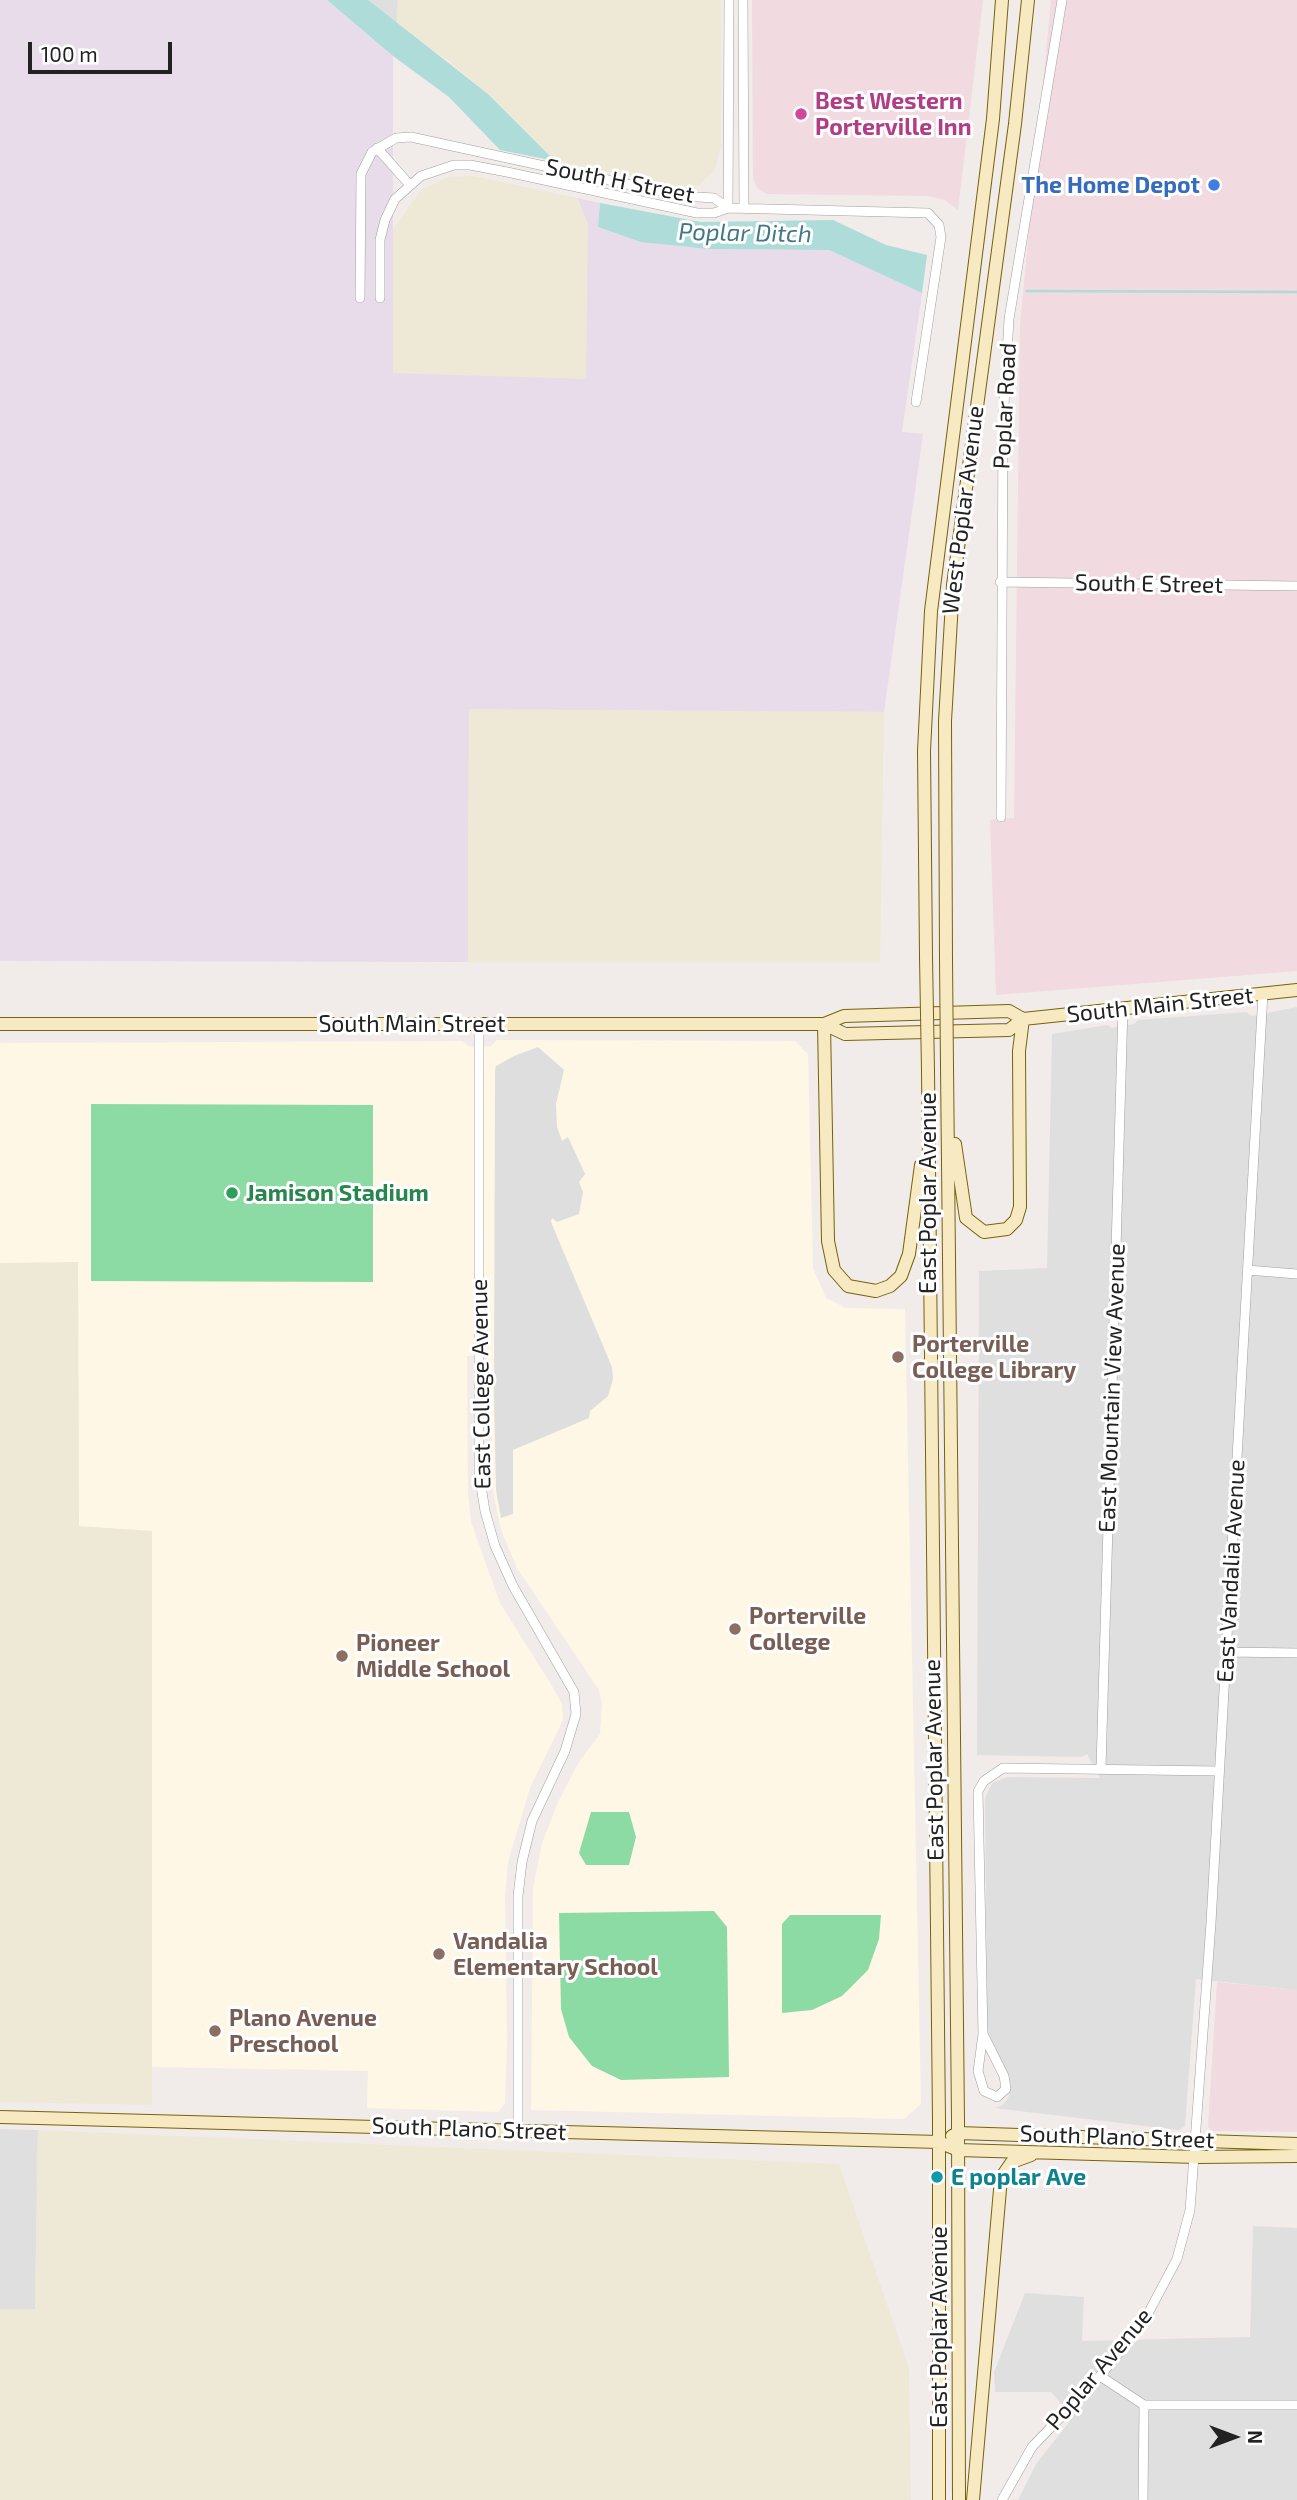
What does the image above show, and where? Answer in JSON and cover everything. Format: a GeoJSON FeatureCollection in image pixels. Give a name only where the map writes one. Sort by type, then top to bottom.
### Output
{"type":"FeatureCollection","features":[{"type":"Feature","properties":{"kind":"main road","name":"West Poplar Avenue"},"geometry":{"type":"LineString","coordinates":[[927,1020],[925,751],[931,611],[993,119],[1002,0]]}},
{"type":"Feature","properties":{"kind":"main road","name":"West Poplar Avenue"},"geometry":{"type":"LineString","coordinates":[[946,1023],[945,721],[953,585],[1015,124],[1028,0]]}},
{"type":"Feature","properties":{"kind":"main road","name":"South Main Street"},"geometry":{"type":"LineString","coordinates":[[824,1024],[845,1034],[1009,1030],[1023,1019],[1297,990]]}},
{"type":"Feature","properties":{"kind":"main road","name":"South Main Street"},"geometry":{"type":"LineString","coordinates":[[0,1024],[824,1024],[844,1016],[1009,1011],[1023,1019]]}},
{"type":"Feature","properties":{"kind":"main road"},"geometry":{"type":"LineString","coordinates":[[947,1067],[963,1212],[970,1224],[979,1230],[1002,1231],[1012,1226],[1020,1207],[1019,1051],[1023,1019]]}},
{"type":"Feature","properties":{"kind":"main road","name":"East Poplar Avenue"},"geometry":{"type":"LineString","coordinates":[[927,1020],[939,2142],[939,2500]]}},
{"type":"Feature","properties":{"kind":"main road","name":"East Poplar Avenue"},"geometry":{"type":"LineString","coordinates":[[946,1023],[958,2133],[958,2500]]}},
{"type":"Feature","properties":{"kind":"main road"},"geometry":{"type":"LineString","coordinates":[[824,1024],[829,1252],[837,1276],[855,1289],[884,1289],[896,1281],[904,1270],[909,1254],[927,1119]]}},
{"type":"Feature","properties":{"kind":"main road","name":"South Plano Street"},"geometry":{"type":"LineString","coordinates":[[0,2117],[939,2142],[958,2150],[1049,2153],[1297,2144]]}},
{"type":"Feature","properties":{"kind":"main road","name":"South Plano Street"},"geometry":{"type":"LineString","coordinates":[[939,2142],[958,2133],[1297,2156]]}},
{"type":"Feature","properties":{"kind":"main road"},"geometry":{"type":"LineString","coordinates":[[973,2500],[1001,2178],[1012,2162],[1049,2153]]}},
{"type":"Feature","properties":{"kind":"street"},"geometry":{"type":"LineString","coordinates":[[728,208],[729,0]]}},
{"type":"Feature","properties":{"kind":"street"},"geometry":{"type":"LineString","coordinates":[[743,0],[744,208]]}},
{"type":"Feature","properties":{"kind":"street","name":"Poplar Road"},"geometry":{"type":"LineString","coordinates":[[1001,817],[1000,582],[1003,423],[1009,319],[1062,0]]}},
{"type":"Feature","properties":{"kind":"street"},"geometry":{"type":"LineString","coordinates":[[729,39],[743,39]]}},
{"type":"Feature","properties":{"kind":"street","name":"South H Street"},"geometry":{"type":"LineString","coordinates":[[377,148],[396,138],[411,137],[682,196],[714,198],[728,208]]}},
{"type":"Feature","properties":{"kind":"street"},"geometry":{"type":"LineString","coordinates":[[360,298],[360,184],[366,162],[377,148],[410,184]]}},
{"type":"Feature","properties":{"kind":"street"},"geometry":{"type":"LineString","coordinates":[[507,172],[511,159]]}},
{"type":"Feature","properties":{"kind":"street","name":"South H Street"},"geometry":{"type":"LineString","coordinates":[[380,298],[380,255],[385,220],[395,199],[410,184],[432,171],[454,165],[507,172],[685,212],[714,213],[728,208],[921,211],[934,217],[941,237],[916,402]]}},
{"type":"Feature","properties":{"kind":"street"},"geometry":{"type":"LineString","coordinates":[[360,255],[380,255]]}},
{"type":"Feature","properties":{"kind":"street","name":"South E Street"},"geometry":{"type":"LineString","coordinates":[[1000,582],[1297,586]]}},
{"type":"Feature","properties":{"kind":"street","name":"East Vandalia Avenue"},"geometry":{"type":"LineString","coordinates":[[1196,2149],[1227,1652],[1263,993]]}},
{"type":"Feature","properties":{"kind":"street","name":"East Mountain View Avenue"},"geometry":{"type":"LineString","coordinates":[[1101,1768],[1122,1007]]}},
{"type":"Feature","properties":{"kind":"street","name":"East College Avenue"},"geometry":{"type":"LineString","coordinates":[[479,1024],[480,1474],[485,1511],[495,1546],[513,1586],[574,1692],[576,1714],[565,1751],[533,1821],[522,1862],[518,1896],[518,2131]]}},
{"type":"Feature","properties":{"kind":"street"},"geometry":{"type":"LineString","coordinates":[[1247,1270],[1297,1274]]}},
{"type":"Feature","properties":{"kind":"street"},"geometry":{"type":"LineString","coordinates":[[1227,1652],[1297,1653]]}},
{"type":"Feature","properties":{"kind":"street","name":"East Poplar Avenue"},"geometry":{"type":"LineString","coordinates":[[983,2034],[1004,2076],[1006,2089],[997,2097],[987,2094],[979,2081],[978,2056],[983,2034],[978,1791],[990,1774],[1003,1768],[1101,1768]]}},
{"type":"Feature","properties":{"kind":"street"},"geometry":{"type":"LineString","coordinates":[[1101,1768],[1218,1772]]}},
{"type":"Feature","properties":{"kind":"street","name":"Poplar Avenue"},"geometry":{"type":"LineString","coordinates":[[1002,2500],[1032,2447],[1100,2376],[1143,2323],[1177,2259],[1190,2210],[1196,2149]]}},
{"type":"Feature","properties":{"kind":"street"},"geometry":{"type":"LineString","coordinates":[[1100,2376],[1144,2406],[1297,2404]]}},
{"type":"Feature","properties":{"kind":"street"},"geometry":{"type":"LineString","coordinates":[[1143,2500],[1144,2406]]}},
{"type":"Feature","properties":{"kind":"shaded area"},"geometry":{"type":"Polygon","coordinates":[[[0,0],[327,0],[393,56],[393,373],[588,225],[577,198],[600,203],[598,227],[710,249],[829,250],[922,293],[902,432],[923,434],[884,712],[469,710],[468,962],[0,961],[0,0]]]}},
{"type":"Feature","properties":{"kind":"shaded area"},"geometry":{"type":"Polygon","coordinates":[[[368,0],[398,0],[397,25],[368,0]]]}},
{"type":"Feature","properties":{"kind":"shaded area"},"geometry":{"type":"Polygon","coordinates":[[[398,0],[721,0],[721,146],[715,170],[698,186],[685,188],[555,161],[488,94],[450,62],[397,25],[398,0]]]}},
{"type":"Feature","properties":{"kind":"shaded area"},"geometry":{"type":"Polygon","coordinates":[[[752,0],[983,0],[958,210],[945,200],[928,196],[767,194],[758,189],[753,179],[752,0]]]}},
{"type":"Feature","properties":{"kind":"shaded area"},"geometry":{"type":"Polygon","coordinates":[[[1051,0],[1297,0],[1297,971],[996,995],[990,820],[1014,818],[1020,325],[1051,0]]]}},
{"type":"Feature","properties":{"kind":"shaded area"},"geometry":{"type":"Polygon","coordinates":[[[474,176],[577,198],[588,225],[586,379],[393,373],[393,229],[422,189],[449,177],[474,176]]]}},
{"type":"Feature","properties":{"kind":"shaded area"},"geometry":{"type":"Polygon","coordinates":[[[469,709],[884,712],[880,962],[468,962],[469,709]]]}},
{"type":"Feature","properties":{"kind":"shaded area"},"geometry":{"type":"Polygon","coordinates":[[[1297,1007],[1297,1990],[1196,1979],[1185,2126],[1179,2130],[994,2108],[1003,2105],[1009,2096],[1011,2084],[987,2030],[985,1798],[992,1783],[1007,1777],[1100,1778],[1087,1754],[1082,1757],[977,1755],[979,1271],[1047,1268],[1052,1034],[1107,1025],[1112,1028],[1134,1024],[1138,1020],[1246,1012],[1252,1016],[1297,1007]]]}},
{"type":"Feature","properties":{"kind":"shaded area","name":"Porterville College"},"geometry":{"type":"Polygon","coordinates":[[[497,1040],[795,1041],[808,1054],[813,1268],[826,1298],[846,1308],[905,1309],[921,2104],[904,2119],[531,2110],[533,1888],[542,1843],[559,1800],[579,1762],[600,1734],[602,1704],[599,1690],[517,1568],[501,1530],[493,1491],[489,1355],[467,1356],[468,1493],[471,1522],[500,1603],[562,1704],[563,1720],[530,1788],[508,1862],[505,1896],[505,2103],[498,2112],[367,2108],[368,2071],[152,2067],[152,1532],[79,1527],[78,1263],[0,1263],[0,1043],[462,1041],[470,1047],[491,1046],[497,1040]]]}},
{"type":"Feature","properties":{"kind":"shaded area"},"geometry":{"type":"Polygon","coordinates":[[[538,1047],[564,1070],[556,1104],[557,1127],[562,1141],[568,1137],[585,1174],[579,1182],[583,1192],[579,1214],[557,1222],[552,1218],[551,1222],[612,1367],[613,1379],[608,1396],[590,1411],[589,1418],[513,1450],[513,1514],[501,1518],[496,1490],[494,1396],[495,1071],[496,1066],[538,1047]]]}},
{"type":"Feature","properties":{"kind":"shaded area"},"geometry":{"type":"Polygon","coordinates":[[[78,1262],[79,1526],[152,1531],[152,2105],[0,2102],[0,1263],[78,1262]]]}},
{"type":"Feature","properties":{"kind":"shaded area"},"geometry":{"type":"Polygon","coordinates":[[[1217,1982],[1297,1990],[1297,2132],[1212,2131],[1208,2127],[1217,1982]]]}},
{"type":"Feature","properties":{"kind":"shaded area"},"geometry":{"type":"Polygon","coordinates":[[[0,2129],[38,2130],[35,2310],[0,2309],[0,2129]]]}},
{"type":"Feature","properties":{"kind":"shaded area"},"geometry":{"type":"Polygon","coordinates":[[[38,2130],[839,2164],[909,2368],[911,2500],[0,2500],[0,2309],[35,2309],[38,2130]]]}},
{"type":"Feature","properties":{"kind":"shaded area"},"geometry":{"type":"Polygon","coordinates":[[[1253,2226],[1297,2228],[1297,2500],[1018,2500],[1036,2464],[1073,2417],[1051,2392],[995,2392],[994,2372],[1025,2293],[1084,2297],[1082,2341],[1250,2337],[1253,2226]]]}},
{"type":"Feature","properties":{"kind":"green space","name":"Jamison Stadium"},"geometry":{"type":"Polygon","coordinates":[[[91,1104],[373,1105],[373,1282],[91,1281],[91,1104]]]}},
{"type":"Feature","properties":{"kind":"green space"},"geometry":{"type":"Polygon","coordinates":[[[591,1812],[629,1812],[636,1837],[629,1865],[586,1865],[579,1853],[591,1812]]]}},
{"type":"Feature","properties":{"kind":"green space"},"geometry":{"type":"Polygon","coordinates":[[[714,1911],[727,1927],[729,2077],[621,2080],[592,2066],[569,2037],[561,2009],[559,1913],[714,1911]]]}},
{"type":"Feature","properties":{"kind":"green space"},"geometry":{"type":"Polygon","coordinates":[[[790,1915],[881,1915],[879,1939],[868,1970],[842,1996],[812,2010],[782,2013],[782,1924],[790,1915]]]}},
{"type":"Feature","properties":{"kind":"water"},"geometry":{"type":"Polygon","coordinates":[[[327,0],[368,0],[488,94],[555,161],[500,150],[449,97],[393,56],[327,0]]]}},
{"type":"Feature","properties":{"kind":"water"},"geometry":{"type":"Polygon","coordinates":[[[600,203],[701,222],[833,220],[886,245],[927,255],[922,293],[829,250],[710,249],[641,242],[598,227],[600,203]]]}},
{"type":"Feature","properties":{"kind":"waterway","name":"Poplar Ditch"},"geometry":{"type":"LineString","coordinates":[[1027,291],[1297,292]]}},
{"type":"Feature","properties":{"kind":"place","name":"Best Western Porterville Inn"},"geometry":{"type":"Point","coordinates":[801,114]}},
{"type":"Feature","properties":{"kind":"place","name":"The Home Depot"},"geometry":{"type":"Point","coordinates":[1214,185]}},
{"type":"Feature","properties":{"kind":"place","name":"Jamison Stadium"},"geometry":{"type":"Point","coordinates":[232,1193]}},
{"type":"Feature","properties":{"kind":"place","name":"Porterville College Library"},"geometry":{"type":"Point","coordinates":[898,1357]}},
{"type":"Feature","properties":{"kind":"place","name":"Porterville College"},"geometry":{"type":"Point","coordinates":[735,1629]}},
{"type":"Feature","properties":{"kind":"place","name":"Pioneer Middle School"},"geometry":{"type":"Point","coordinates":[342,1656]}},
{"type":"Feature","properties":{"kind":"place","name":"Vandalia Elementary School"},"geometry":{"type":"Point","coordinates":[439,1954]}},
{"type":"Feature","properties":{"kind":"place","name":"Plano Avenue Preschool"},"geometry":{"type":"Point","coordinates":[215,2031]}},
{"type":"Feature","properties":{"kind":"place","name":"E poplar Ave"},"geometry":{"type":"Point","coordinates":[937,2177]}}]}
